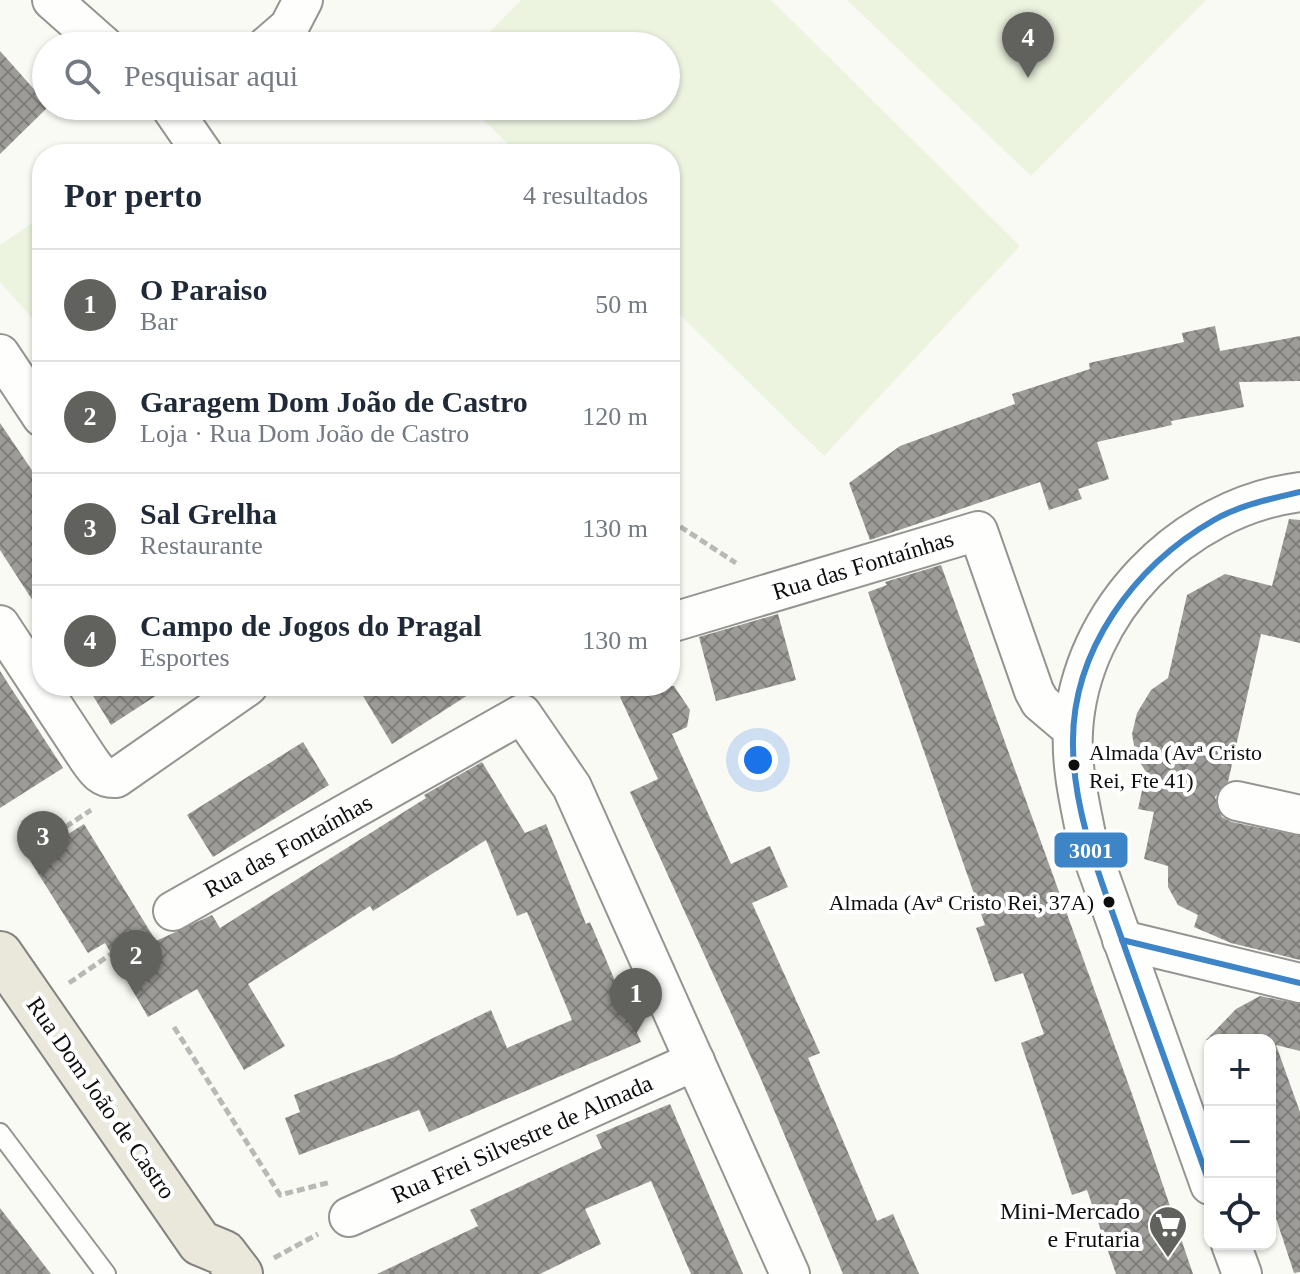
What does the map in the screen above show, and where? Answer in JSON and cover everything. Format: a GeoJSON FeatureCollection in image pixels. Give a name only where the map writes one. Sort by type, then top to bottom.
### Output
{"type":"FeatureCollection","features":[{"type":"Feature","properties":{"kind":"main road","name":"Rua Dom João de Castro"},"geometry":{"type":"LineString","coordinates":[[4,963],[202,1259],[224,1253],[256,1267]]}},
{"type":"Feature","properties":{"kind":"street"},"geometry":{"type":"LineString","coordinates":[[52,0],[88,32]]}},
{"type":"Feature","properties":{"kind":"street"},"geometry":{"type":"LineString","coordinates":[[283,32],[303,0]]}},
{"type":"Feature","properties":{"kind":"street"},"geometry":{"type":"LineString","coordinates":[[180,120],[196,144]]}},
{"type":"Feature","properties":{"kind":"street"},"geometry":{"type":"LineString","coordinates":[[0,354],[32,402]]}},
{"type":"Feature","properties":{"kind":"street"},"geometry":{"type":"LineString","coordinates":[[1207,1178],[1087,840],[1077,792],[1073,730],[1079,693],[1102,632],[1129,590],[1154,562],[1183,538],[1215,518],[1250,503],[1300,492]]}},
{"type":"Feature","properties":{"kind":"street","name":"Rua das Fontaínhas"},"geometry":{"type":"LineString","coordinates":[[680,620],[978,531],[1034,691],[1040,702],[1073,730]]}},
{"type":"Feature","properties":{"kind":"street"},"geometry":{"type":"LineString","coordinates":[[0,625],[32,670]]}},
{"type":"Feature","properties":{"kind":"street"},"geometry":{"type":"LineString","coordinates":[[50,696],[107,776],[224,696]]}},
{"type":"Feature","properties":{"kind":"street","name":"Rua das Fontaínhas"},"geometry":{"type":"LineString","coordinates":[[173,911],[522,714],[572,787],[695,1061]]}},
{"type":"Feature","properties":{"kind":"street"},"geometry":{"type":"LineString","coordinates":[[1237,801],[1300,815]]}},
{"type":"Feature","properties":{"kind":"street"},"geometry":{"type":"LineString","coordinates":[[1122,940],[1300,983]]}},
{"type":"Feature","properties":{"kind":"street"},"geometry":{"type":"LineString","coordinates":[[695,1061],[790,1274]]}},
{"type":"Feature","properties":{"kind":"street","name":"Rua Frei Silvestre de Almada"},"geometry":{"type":"LineString","coordinates":[[349,1217],[695,1061]]}},
{"type":"Feature","properties":{"kind":"street"},"geometry":{"type":"LineString","coordinates":[[1233,1250],[1242,1274]]}},
{"type":"Feature","properties":{"kind":"lane"},"geometry":{"type":"LineString","coordinates":[[0,1133],[106,1274]]}},
{"type":"Feature","properties":{"kind":"path"},"geometry":{"type":"LineString","coordinates":[[680,527],[778,591]]}},
{"type":"Feature","properties":{"kind":"path"},"geometry":{"type":"LineString","coordinates":[[23,820],[40,844],[87,814],[107,776]]}},
{"type":"Feature","properties":{"kind":"path"},"geometry":{"type":"LineString","coordinates":[[100,961],[173,911]]}},
{"type":"Feature","properties":{"kind":"path"},"geometry":{"type":"LineString","coordinates":[[174,1027],[280,1195],[334,1181],[349,1217],[256,1267]]}},
{"type":"Feature","properties":{"kind":"green space"},"geometry":{"type":"Polygon","coordinates":[[[521,0],[771,0],[1020,246],[824,456],[680,315],[680,144],[508,144],[483,120],[680,120],[680,32],[490,32],[521,0]]]}},
{"type":"Feature","properties":{"kind":"green space"},"geometry":{"type":"Polygon","coordinates":[[[847,0],[1206,0],[1031,176],[847,0]]]}},
{"type":"Feature","properties":{"kind":"green space"},"geometry":{"type":"Polygon","coordinates":[[[32,223],[32,318],[0,282],[0,245],[32,223]]]}},
{"type":"Feature","properties":{"kind":"building"},"geometry":{"type":"Polygon","coordinates":[[[0,51],[32,87],[32,120],[35,120],[0,154],[0,51]]]}},
{"type":"Feature","properties":{"kind":"building"},"geometry":{"type":"Polygon","coordinates":[[[1215,326],[1220,351],[1300,336],[1300,381],[1239,382],[1244,407],[1171,421],[1172,425],[1097,442],[1109,479],[1078,489],[1082,499],[1049,510],[1040,482],[870,540],[849,483],[900,446],[1015,404],[1012,394],[1090,369],[1089,363],[1184,342],[1182,333],[1215,326]]]}},
{"type":"Feature","properties":{"kind":"building"},"geometry":{"type":"Polygon","coordinates":[[[0,423],[32,470],[32,600],[0,550],[0,423]]]}},
{"type":"Feature","properties":{"kind":"building"},"geometry":{"type":"Polygon","coordinates":[[[1289,519],[1300,520],[1300,643],[1261,634],[1228,782],[1215,797],[1222,817],[1232,822],[1300,836],[1300,960],[1231,943],[1194,927],[1198,915],[1178,905],[1168,887],[1168,866],[1144,859],[1154,812],[1138,809],[1146,772],[1136,756],[1132,734],[1137,713],[1151,690],[1168,678],[1187,595],[1225,574],[1272,586],[1289,519]]]}},
{"type":"Feature","properties":{"kind":"building"},"geometry":{"type":"Polygon","coordinates":[[[941,565],[1132,1094],[1193,1274],[1116,1274],[1087,1190],[1072,1195],[1021,1043],[1044,1034],[1023,973],[995,982],[976,928],[985,925],[868,592],[887,585],[885,582],[941,565]]]}},
{"type":"Feature","properties":{"kind":"building"},"geometry":{"type":"Polygon","coordinates":[[[778,614],[796,680],[716,701],[699,637],[778,614]]]}},
{"type":"Feature","properties":{"kind":"building"},"geometry":{"type":"Polygon","coordinates":[[[0,671],[63,768],[0,808],[0,671]]]}},
{"type":"Feature","properties":{"kind":"building"},"geometry":{"type":"Polygon","coordinates":[[[680,695],[690,710],[687,727],[672,734],[731,864],[770,846],[788,887],[752,903],[820,1053],[808,1058],[877,1221],[893,1214],[919,1274],[843,1274],[761,1079],[630,792],[658,779],[620,697],[680,695]]]}},
{"type":"Feature","properties":{"kind":"building"},"geometry":{"type":"Polygon","coordinates":[[[93,696],[156,696],[111,725],[93,696]]]}},
{"type":"Feature","properties":{"kind":"building"},"geometry":{"type":"Polygon","coordinates":[[[363,696],[466,696],[392,744],[363,696]]]}},
{"type":"Feature","properties":{"kind":"building"},"geometry":{"type":"Polygon","coordinates":[[[303,742],[329,785],[213,857],[187,815],[303,742]]]}},
{"type":"Feature","properties":{"kind":"building"},"geometry":{"type":"Polygon","coordinates":[[[482,762],[525,833],[546,824],[586,924],[590,922],[641,1042],[429,1132],[419,1110],[299,1155],[285,1118],[300,1112],[294,1095],[394,1057],[491,1010],[507,1048],[572,1020],[527,912],[517,916],[486,840],[373,911],[370,906],[248,984],[285,1046],[244,1070],[197,989],[148,1017],[105,943],[88,953],[29,859],[84,824],[156,941],[212,915],[220,928],[426,798],[424,795],[482,762]]]}},
{"type":"Feature","properties":{"kind":"building"},"geometry":{"type":"Polygon","coordinates":[[[1260,996],[1300,1004],[1300,1051],[1276,1045],[1276,1034],[1212,1034],[1236,1009],[1260,996]]]}},
{"type":"Feature","properties":{"kind":"building"},"geometry":{"type":"Polygon","coordinates":[[[1276,1045],[1300,1112],[1300,1272],[1294,1273],[1276,1218],[1276,1045]]]}},
{"type":"Feature","properties":{"kind":"building"},"geometry":{"type":"Polygon","coordinates":[[[670,1104],[743,1274],[691,1274],[651,1181],[585,1209],[601,1244],[540,1274],[377,1274],[478,1226],[470,1210],[602,1148],[596,1135],[670,1104]]]}},
{"type":"Feature","properties":{"kind":"building"},"geometry":{"type":"Polygon","coordinates":[[[0,1208],[51,1274],[0,1274],[0,1208]]]}},
{"type":"Feature","properties":{"kind":"transit line","name":"3001"},"geometry":{"type":"LineString","coordinates":[[1207,1178],[1091,850],[1075,773],[1075,711],[1083,677],[1096,645],[1113,615],[1158,561],[1185,539],[1234,510],[1300,492]]}},
{"type":"Feature","properties":{"kind":"transit line","name":"3001"},"geometry":{"type":"LineString","coordinates":[[1122,940],[1300,983]]}},
{"type":"Feature","properties":{"kind":"place","name":"Campo de Jogos do Pragal"},"geometry":{"type":"Point","coordinates":[1028,78]}},
{"type":"Feature","properties":{"kind":"place","name":"Almada (Avª Cristo Rei, Fte 41)"},"geometry":{"type":"Point","coordinates":[1074,765]}},
{"type":"Feature","properties":{"kind":"place","name":"Sal Grelha"},"geometry":{"type":"Point","coordinates":[43,877]}},
{"type":"Feature","properties":{"kind":"place","name":"Almada (Avª Cristo Rei, 37A)"},"geometry":{"type":"Point","coordinates":[1109,902]}},
{"type":"Feature","properties":{"kind":"place","name":"Garagem Dom João de Castro"},"geometry":{"type":"Point","coordinates":[136,996]}},
{"type":"Feature","properties":{"kind":"place","name":"O Paraiso"},"geometry":{"type":"Point","coordinates":[636,1034]}},
{"type":"Feature","properties":{"kind":"place","name":"Mini-Mercado e Frutaria"},"geometry":{"type":"Point","coordinates":[1168,1259]}}]}
